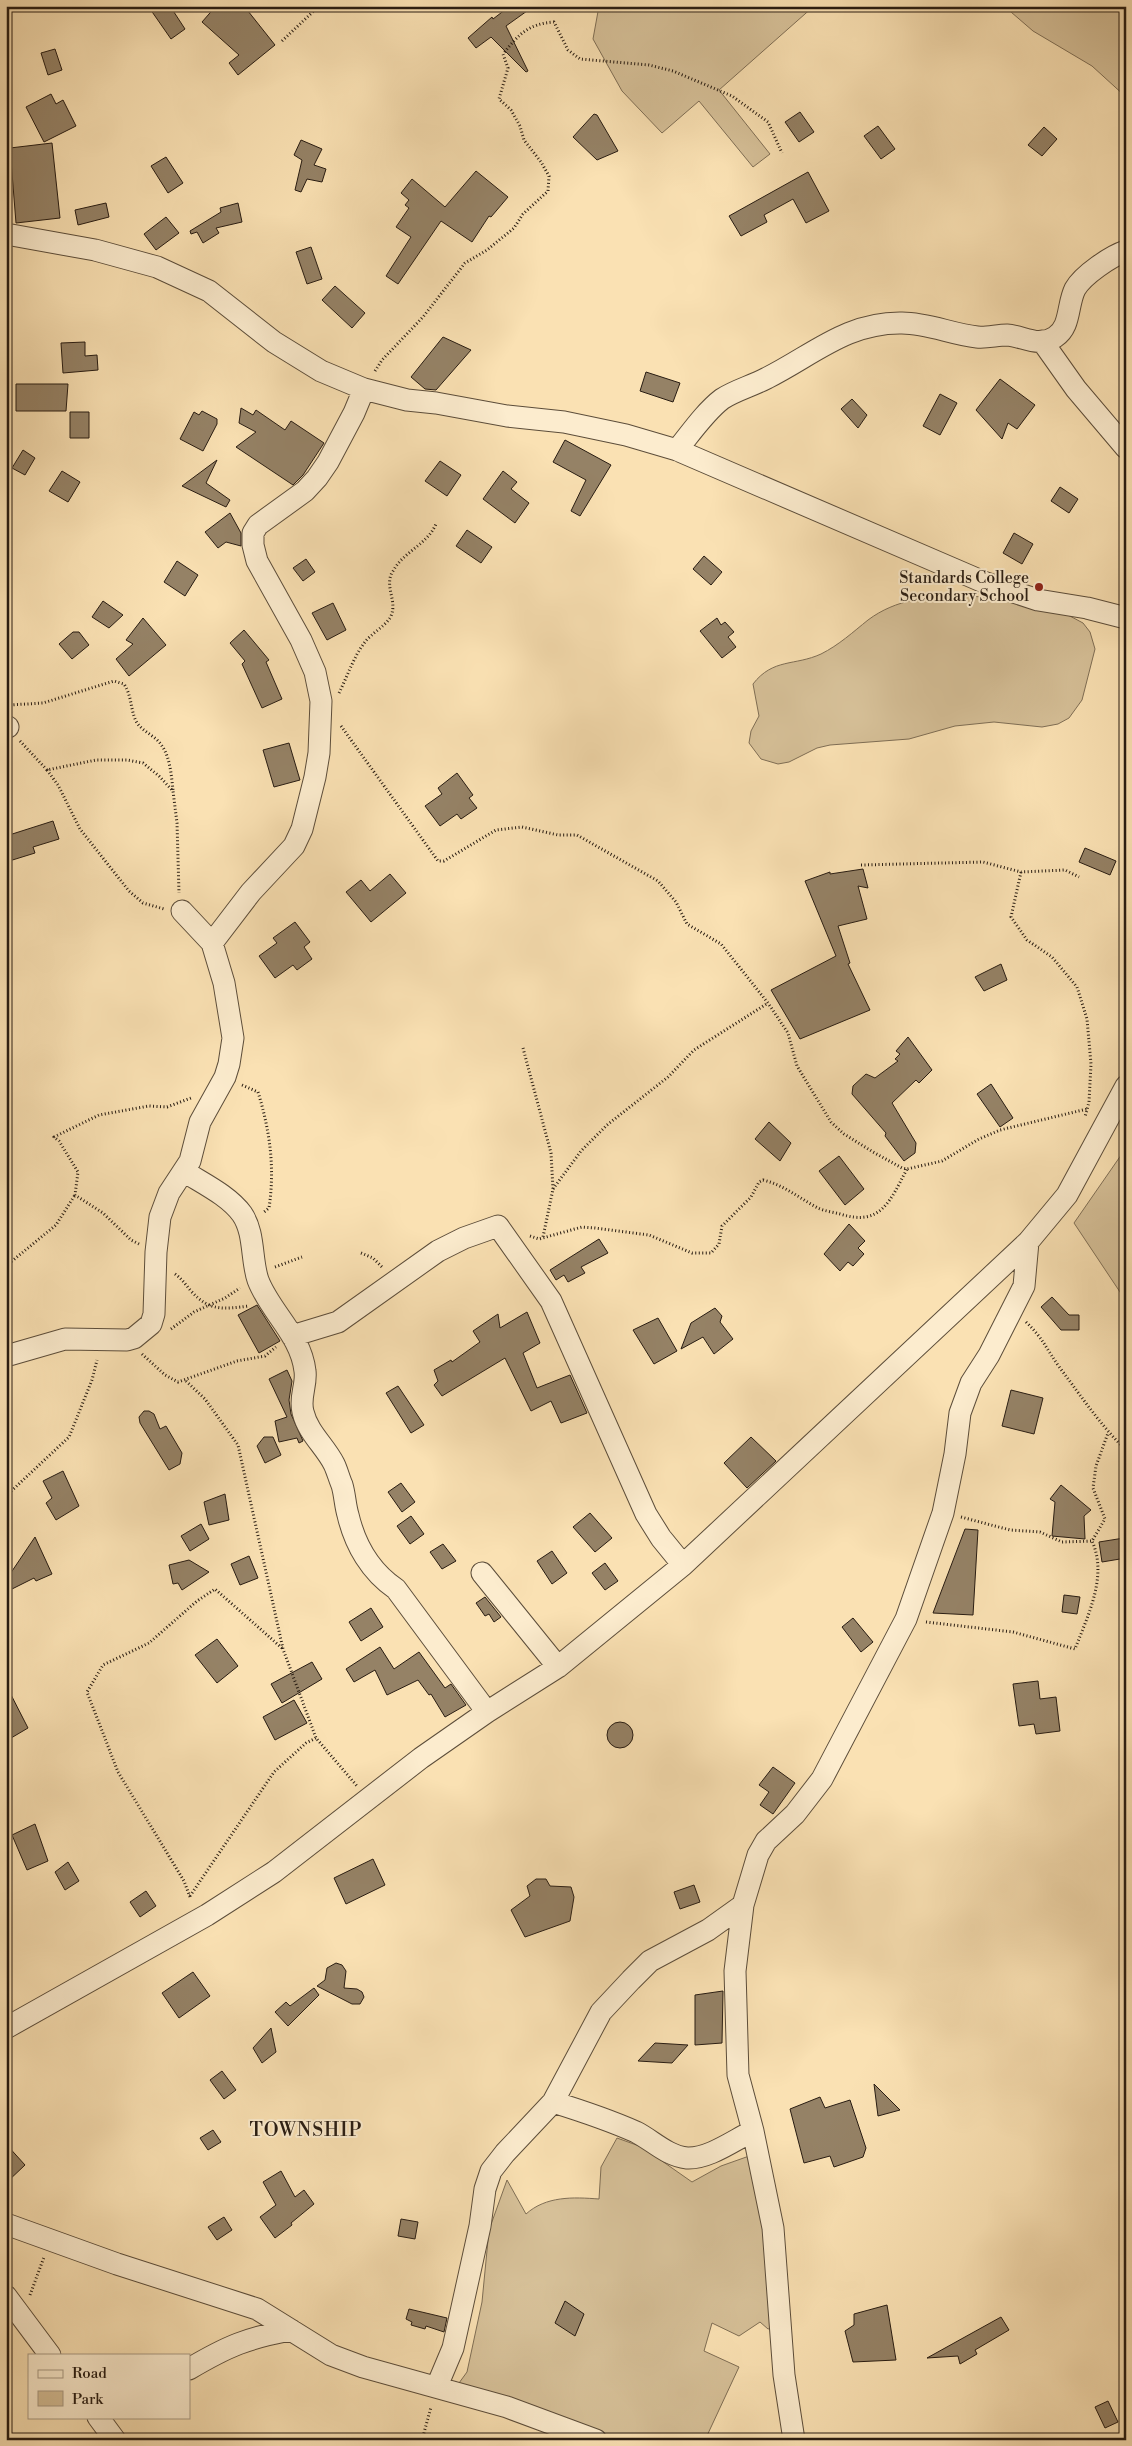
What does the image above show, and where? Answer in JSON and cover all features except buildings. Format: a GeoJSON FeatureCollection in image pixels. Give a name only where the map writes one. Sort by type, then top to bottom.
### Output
{"type":"FeatureCollection","features":[{"type":"Feature","properties":{"kind":"street"},"geometry":{"type":"LineString","coordinates":[[6,234],[95,250],[157,267],[209,291],[274,342],[321,371],[364,389],[407,400],[436,402],[507,416],[564,422],[626,435],[677,450],[986,584],[1038,600],[1086,608],[1126,618]]}},
{"type":"Feature","properties":{"kind":"street"},"geometry":{"type":"LineString","coordinates":[[677,450],[721,400],[743,388],[766,379],[803,356],[850,332],[873,326],[902,323],[930,326],[952,333],[978,337],[1007,335],[1030,341],[1042,341],[1055,337],[1066,324],[1076,288],[1097,267],[1126,250]]}},
{"type":"Feature","properties":{"kind":"street"},"geometry":{"type":"LineString","coordinates":[[1042,341],[1076,389],[1126,448]]}},
{"type":"Feature","properties":{"kind":"street"},"geometry":{"type":"LineString","coordinates":[[212,943],[251,892],[294,846],[302,829],[319,753],[320,700],[315,672],[302,640],[257,561],[252,546],[253,534],[258,525],[305,491],[317,478],[328,462],[364,389]]}},
{"type":"Feature","properties":{"kind":"street"},"geometry":{"type":"LineString","coordinates":[[6,1356],[54,1340],[76,1337],[127,1340],[134,1338],[151,1324],[154,1314],[156,1252],[160,1217],[168,1193],[185,1172],[200,1122],[225,1077],[230,1064],[233,1038],[224,983],[212,943],[182,912]]}},
{"type":"Feature","properties":{"kind":"street"},"geometry":{"type":"LineString","coordinates":[[6,2028],[206,1915],[274,1872],[367,1798],[487,1712],[558,1667],[683,1565],[1028,1242],[1067,1195],[1126,1086]]}},
{"type":"Feature","properties":{"kind":"street"},"geometry":{"type":"LineString","coordinates":[[185,1172],[232,1202],[244,1216],[248,1225],[257,1275],[267,1297],[292,1336],[305,1370],[301,1395],[303,1413],[316,1440],[334,1464],[344,1492],[348,1516],[365,1559],[379,1576],[396,1589],[487,1712]]}},
{"type":"Feature","properties":{"kind":"street"},"geometry":{"type":"LineString","coordinates":[[292,1336],[338,1322],[391,1283],[450,1244],[498,1226],[551,1301],[646,1514],[661,1538],[683,1565]]}},
{"type":"Feature","properties":{"kind":"street"},"geometry":{"type":"LineString","coordinates":[[794,2440],[784,2375],[773,2228],[753,2131],[738,2075],[735,1971],[744,1905],[758,1855],[766,1841],[795,1814],[822,1779],[906,1619],[943,1513],[960,1412],[971,1383],[989,1355],[1024,1286],[1028,1242]]}},
{"type":"Feature","properties":{"kind":"street"},"geometry":{"type":"LineString","coordinates":[[482,1573],[558,1667]]}},
{"type":"Feature","properties":{"kind":"street"},"geometry":{"type":"LineString","coordinates":[[437,2386],[453,2348],[480,2226],[485,2189],[491,2171],[504,2153],[553,2102],[601,2012],[631,1980],[661,1954],[708,1930],[744,1905]]}},
{"type":"Feature","properties":{"kind":"street"},"geometry":{"type":"LineString","coordinates":[[553,2102],[598,2116],[639,2134],[674,2154],[686,2158],[712,2152],[753,2131]]}},
{"type":"Feature","properties":{"kind":"street"},"geometry":{"type":"LineString","coordinates":[[6,2224],[257,2309],[339,2358],[363,2367],[507,2407],[596,2440]]}},
{"type":"Feature","properties":{"kind":"street"},"geometry":{"type":"LineString","coordinates":[[6,2296],[49,2354]]}},
{"type":"Feature","properties":{"kind":"street"},"geometry":{"type":"LineString","coordinates":[[190,2368],[230,2345],[249,2338],[291,2330]]}},
{"type":"Feature","properties":{"kind":"street"},"geometry":{"type":"LineString","coordinates":[[103,2419],[115,2440]]}},
{"type":"Feature","properties":{"kind":"path"},"geometry":{"type":"LineString","coordinates":[[282,41],[319,6]]}},
{"type":"Feature","properties":{"kind":"path"},"geometry":{"type":"LineString","coordinates":[[364,389],[382,360],[423,317],[465,263],[487,250],[514,228],[523,214],[548,191],[549,176],[524,140],[520,126],[511,110],[499,99],[508,68],[503,54],[519,34],[540,24],[554,22],[568,50],[580,59],[649,65],[700,80],[732,96],[768,122],[782,153]]}},
{"type":"Feature","properties":{"kind":"path"},"geometry":{"type":"LineString","coordinates":[[338,696],[364,643],[389,619],[394,606],[389,579],[393,570],[406,554],[432,534],[436,524]]}},
{"type":"Feature","properties":{"kind":"path"},"geometry":{"type":"LineString","coordinates":[[6,706],[43,703],[114,681],[124,684],[129,691],[130,707],[136,723],[158,740],[169,762],[178,823],[177,873],[182,912],[143,903],[129,891],[80,829],[58,785],[47,770],[7,726]]}},
{"type":"Feature","properties":{"kind":"path"},"geometry":{"type":"LineString","coordinates":[[340,724],[438,861],[444,861],[484,837],[505,828],[522,827],[558,835],[577,835],[658,881],[676,902],[687,924],[721,944],[768,1003],[788,1033],[797,1066],[831,1122],[844,1134],[885,1160],[907,1170],[942,1161],[979,1139],[1000,1130],[1088,1109]]}},
{"type":"Feature","properties":{"kind":"path"},"geometry":{"type":"LineString","coordinates":[[47,770],[96,760],[135,761],[143,763],[173,791]]}},
{"type":"Feature","properties":{"kind":"path"},"geometry":{"type":"LineString","coordinates":[[861,865],[982,862],[1021,872],[1065,870],[1079,877]]}},
{"type":"Feature","properties":{"kind":"path"},"geometry":{"type":"LineString","coordinates":[[1021,872],[1012,917],[1027,940],[1052,957],[1077,987],[1087,1019],[1091,1064],[1088,1109],[1084,1123]]}},
{"type":"Feature","properties":{"kind":"path"},"geometry":{"type":"LineString","coordinates":[[553,1189],[581,1151],[607,1125],[668,1077],[694,1050],[768,1003]]}},
{"type":"Feature","properties":{"kind":"path"},"geometry":{"type":"LineString","coordinates":[[523,1048],[551,1153],[553,1189],[543,1237]]}},
{"type":"Feature","properties":{"kind":"path"},"geometry":{"type":"LineString","coordinates":[[225,1077],[258,1092],[266,1119],[273,1176],[269,1208],[248,1225]]}},
{"type":"Feature","properties":{"kind":"path"},"geometry":{"type":"LineString","coordinates":[[6,1266],[56,1225],[75,1195],[78,1172],[54,1136],[64,1129],[109,1112],[149,1106],[167,1108],[183,1100],[214,1095]]}},
{"type":"Feature","properties":{"kind":"path"},"geometry":{"type":"LineString","coordinates":[[498,1226],[540,1239],[582,1227],[608,1229],[649,1235],[692,1253],[711,1253],[719,1244],[722,1226],[751,1196],[759,1182],[763,1180],[780,1185],[819,1209],[858,1219],[870,1217],[884,1207],[893,1196],[907,1170]]}},
{"type":"Feature","properties":{"kind":"path"},"geometry":{"type":"LineString","coordinates":[[75,1195],[103,1213],[131,1240],[156,1252],[164,1265],[180,1277],[197,1297],[208,1304],[225,1310],[249,1306]]}},
{"type":"Feature","properties":{"kind":"path"},"geometry":{"type":"LineString","coordinates":[[361,1253],[373,1258],[380,1264],[391,1283]]}},
{"type":"Feature","properties":{"kind":"path"},"geometry":{"type":"LineString","coordinates":[[151,1324],[157,1330],[165,1332],[208,1304],[225,1298],[257,1275],[302,1257]]}},
{"type":"Feature","properties":{"kind":"path"},"geometry":{"type":"LineString","coordinates":[[1013,1309],[1041,1336],[1059,1366],[1108,1433],[1126,1450]]}},
{"type":"Feature","properties":{"kind":"path"},"geometry":{"type":"LineString","coordinates":[[127,1340],[165,1375],[178,1382],[186,1381],[219,1367],[265,1356],[292,1336]]}},
{"type":"Feature","properties":{"kind":"path"},"geometry":{"type":"LineString","coordinates":[[6,1496],[69,1437],[92,1380],[101,1339]]}},
{"type":"Feature","properties":{"kind":"path"},"geometry":{"type":"LineString","coordinates":[[186,1381],[197,1389],[238,1445],[283,1649],[316,1738],[367,1798]]}},
{"type":"Feature","properties":{"kind":"path"},"geometry":{"type":"LineString","coordinates":[[1092,1541],[1105,1519],[1093,1488],[1096,1466],[1108,1433]]}},
{"type":"Feature","properties":{"kind":"path"},"geometry":{"type":"LineString","coordinates":[[943,1513],[1010,1530],[1040,1532],[1062,1542],[1092,1541]]}},
{"type":"Feature","properties":{"kind":"path"},"geometry":{"type":"LineString","coordinates":[[906,1619],[1013,1632],[1075,1649],[1096,1598],[1098,1554],[1092,1541]]}},
{"type":"Feature","properties":{"kind":"path"},"geometry":{"type":"LineString","coordinates":[[206,1915],[190,1897],[184,1881],[118,1772],[88,1692],[103,1665],[150,1643],[197,1601],[215,1589],[283,1649]]}},
{"type":"Feature","properties":{"kind":"path"},"geometry":{"type":"LineString","coordinates":[[190,1897],[274,1772],[306,1743],[316,1738]]}},
{"type":"Feature","properties":{"kind":"path"},"geometry":{"type":"LineString","coordinates":[[22,2317],[50,2240]]}},
{"type":"Feature","properties":{"kind":"path"},"geometry":{"type":"LineString","coordinates":[[422,2440],[437,2386]]}},
{"type":"Feature","properties":{"kind":"green space"},"geometry":{"type":"Polygon","coordinates":[[[599,6],[814,6],[719,90],[770,154],[753,167],[699,101],[662,133],[622,91],[593,39],[599,6]]]}},
{"type":"Feature","properties":{"kind":"green space"},"geometry":{"type":"Polygon","coordinates":[[[1004,6],[1126,6],[1126,97],[1092,66],[1033,31],[1004,6]]]}},
{"type":"Feature","properties":{"kind":"green space"},"geometry":{"type":"Polygon","coordinates":[[[963,595],[998,599],[1068,615],[1083,623],[1090,632],[1095,649],[1082,700],[1069,718],[1058,724],[1042,727],[994,722],[955,726],[909,739],[830,745],[817,748],[789,762],[778,764],[761,759],[749,743],[751,731],[759,716],[753,684],[768,670],[776,666],[821,654],[868,620],[890,607],[925,598],[963,595]]]}},
{"type":"Feature","properties":{"kind":"green space"},"geometry":{"type":"Polygon","coordinates":[[[1126,1148],[1126,1301],[1074,1223],[1126,1148]]]}},
{"type":"Feature","properties":{"kind":"green space"},"geometry":{"type":"Polygon","coordinates":[[[617,2138],[642,2147],[692,2182],[721,2166],[752,2155],[785,2325],[768,2329],[760,2322],[739,2336],[712,2323],[704,2351],[739,2367],[705,2440],[612,2440],[459,2383],[467,2372],[482,2302],[489,2230],[507,2180],[526,2214],[542,2204],[560,2199],[599,2199],[601,2167],[617,2138]]]}},
{"type":"Feature","properties":{"kind":"place","name":"Standards College Secondary School"},"geometry":{"type":"Point","coordinates":[1039,587]}},
{"type":"Feature","properties":{"kind":"district","name":"TOWNSHIP"},"geometry":{"type":"Point","coordinates":[306,2130]}}]}
